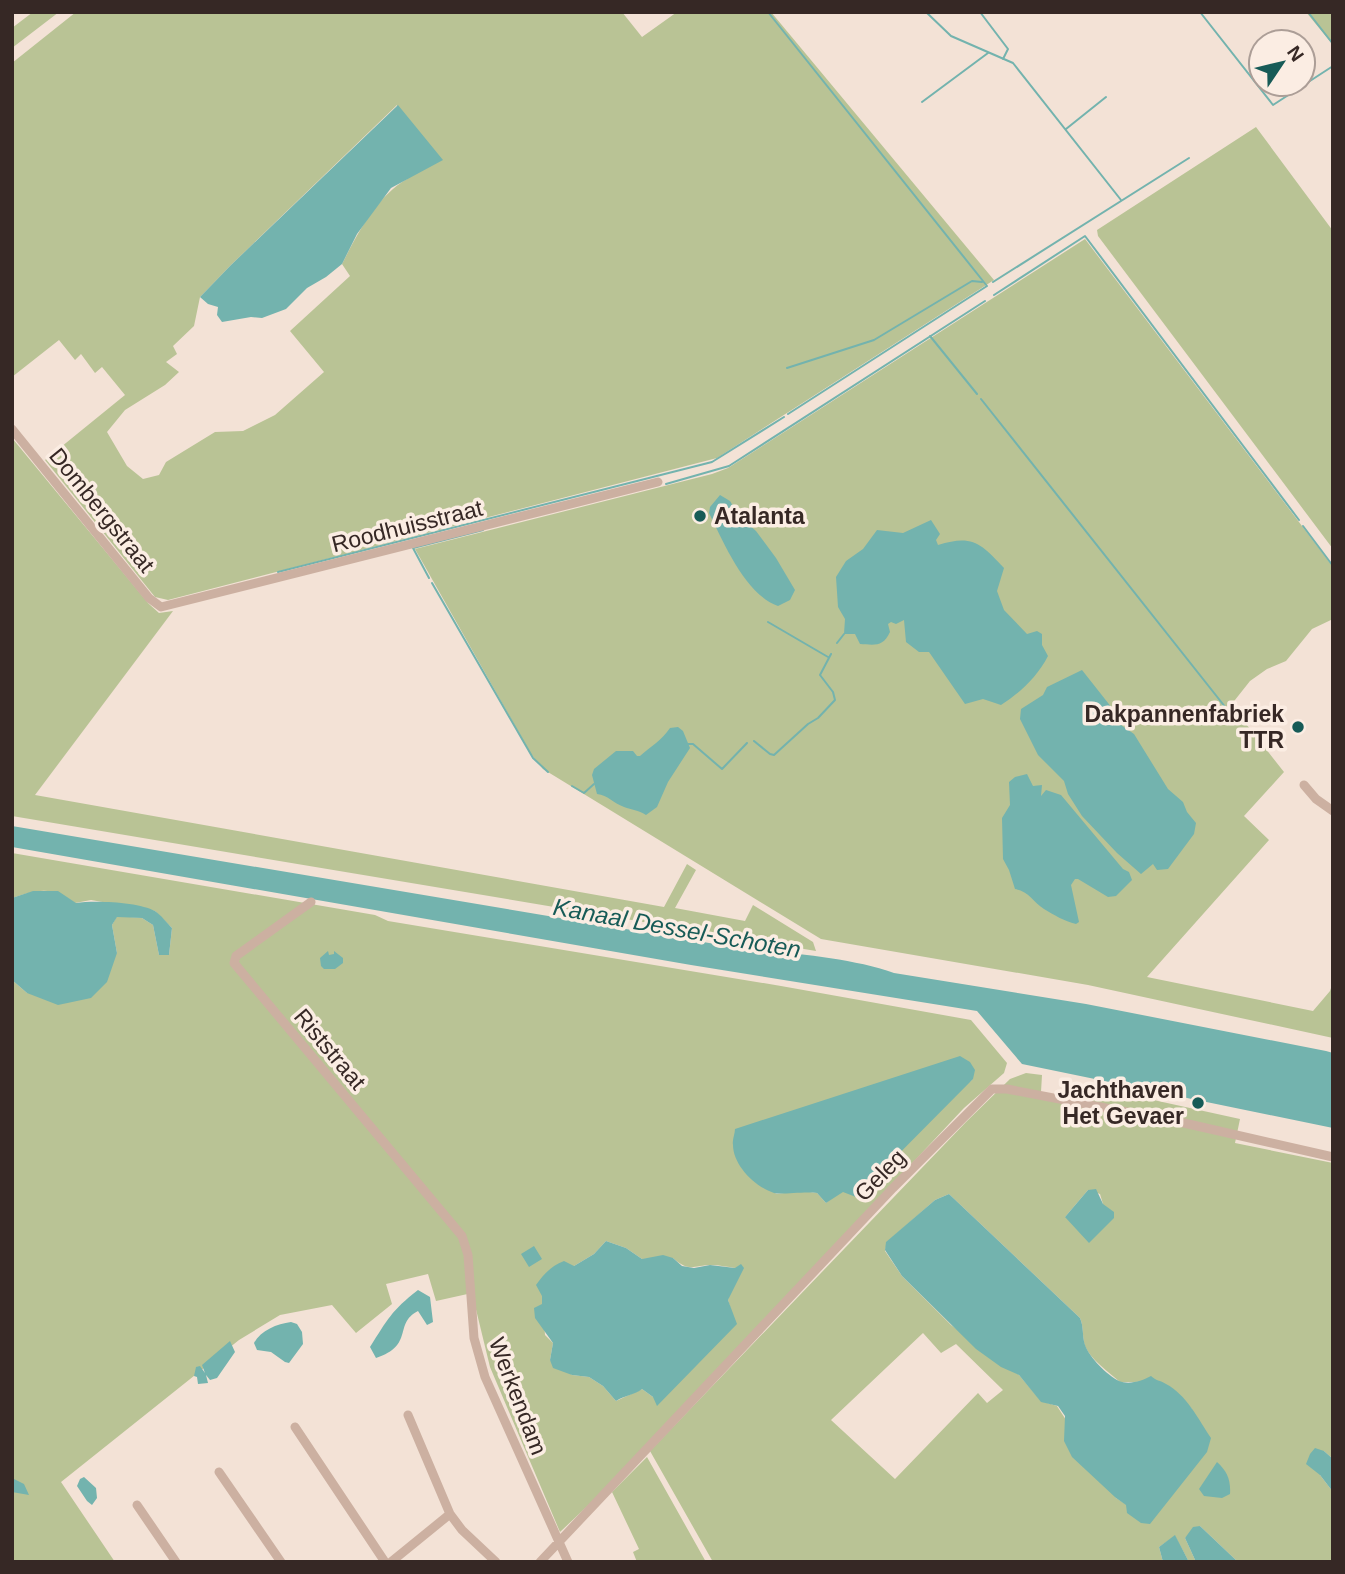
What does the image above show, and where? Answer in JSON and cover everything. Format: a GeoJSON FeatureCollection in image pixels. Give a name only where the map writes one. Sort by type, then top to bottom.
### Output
{"type":"FeatureCollection","features":[{"type":"Feature","properties":{"kind":"street","name":"Dombergstraat"},"geometry":{"type":"LineString","coordinates":[[12,429],[154,604],[166,607]]}},
{"type":"Feature","properties":{"kind":"street","name":"Roodhuisstraat"},"geometry":{"type":"LineString","coordinates":[[166,607],[658,482]]}},
{"type":"Feature","properties":{"kind":"street"},"geometry":{"type":"LineString","coordinates":[[1304,785],[1316,799],[1333,811]]}},
{"type":"Feature","properties":{"kind":"street","name":"Riststraat"},"geometry":{"type":"LineString","coordinates":[[312,902],[236,956],[234,963],[462,1236]]}},
{"type":"Feature","properties":{"kind":"street","name":"Geleg"},"geometry":{"type":"LineString","coordinates":[[558,1542],[893,1188],[992,1089],[1007,1089],[1184,1123],[1333,1157]]}},
{"type":"Feature","properties":{"kind":"street","name":"Werkendam"},"geometry":{"type":"LineString","coordinates":[[462,1236],[468,1255],[474,1338],[485,1377],[568,1562]]}},
{"type":"Feature","properties":{"kind":"street"},"geometry":{"type":"LineString","coordinates":[[408,1415],[450,1514],[462,1530],[496,1562]]}},
{"type":"Feature","properties":{"kind":"street"},"geometry":{"type":"LineString","coordinates":[[295,1427],[385,1562]]}},
{"type":"Feature","properties":{"kind":"street"},"geometry":{"type":"LineString","coordinates":[[219,1472],[281,1562]]}},
{"type":"Feature","properties":{"kind":"street"},"geometry":{"type":"LineString","coordinates":[[137,1505],[176,1562]]}},
{"type":"Feature","properties":{"kind":"street"},"geometry":{"type":"LineString","coordinates":[[391,1562],[450,1514]]}},
{"type":"Feature","properties":{"kind":"street"},"geometry":{"type":"LineString","coordinates":[[540,1562],[558,1542]]}},
{"type":"Feature","properties":{"kind":"green space"},"geometry":{"type":"Polygon","coordinates":[[[33,12],[59,12],[12,48],[12,28],[33,12]]]}},
{"type":"Feature","properties":{"kind":"green space"},"geometry":{"type":"Polygon","coordinates":[[[76,12],[622,12],[642,37],[677,12],[771,12],[994,280],[717,458],[168,600],[155,597],[45,460],[125,395],[102,367],[95,373],[81,354],[75,360],[59,340],[12,377],[12,63],[76,12]],[[397,105],[200,297],[194,326],[173,346],[177,354],[166,362],[179,372],[165,385],[125,410],[107,432],[127,466],[143,479],[159,475],[166,462],[215,432],[243,431],[275,415],[324,372],[290,331],[350,276],[342,264],[361,228],[386,196],[407,179],[397,105]]]}},
{"type":"Feature","properties":{"kind":"green space"},"geometry":{"type":"Polygon","coordinates":[[[1306,12],[1333,12],[1333,45],[1306,12]]]}},
{"type":"Feature","properties":{"kind":"green space"},"geometry":{"type":"Polygon","coordinates":[[[1256,127],[1333,231],[1333,549],[1098,236],[1097,230],[1256,127]]]}},
{"type":"Feature","properties":{"kind":"green space"},"geometry":{"type":"Polygon","coordinates":[[[1085,239],[1333,567],[1333,619],[1312,629],[1286,661],[1267,669],[1250,681],[1231,705],[1284,772],[1244,816],[1269,840],[1147,977],[1313,1011],[1330,991],[1333,982],[1333,1038],[1088,985],[821,939],[543,769],[531,754],[415,549],[728,468],[1085,239]]]}},
{"type":"Feature","properties":{"kind":"green space"},"geometry":{"type":"Polygon","coordinates":[[[12,438],[149,604],[159,613],[173,611],[35,795],[664,907],[687,864],[696,870],[675,908],[745,921],[753,905],[813,942],[816,951],[12,816],[12,438]]]}},
{"type":"Feature","properties":{"kind":"green space"},"geometry":{"type":"Polygon","coordinates":[[[12,853],[375,915],[388,921],[971,1020],[1007,1063],[1004,1073],[964,1108],[614,1481],[560,1532],[490,1367],[472,1293],[436,1301],[428,1274],[386,1284],[392,1304],[356,1333],[332,1305],[280,1315],[239,1340],[61,1482],[115,1562],[12,1562],[12,980],[27,993],[117,953],[112,925],[117,916],[142,918],[153,925],[159,955],[169,955],[172,928],[155,911],[91,900],[75,903],[59,894],[45,891],[12,898],[12,853]],[[973,1079],[775,1194],[802,1191],[817,1193],[826,1203],[973,1079]],[[606,1241],[542,1296],[545,1335],[553,1343],[550,1360],[572,1375],[589,1377],[603,1386],[616,1401],[642,1389],[653,1397],[733,1317],[728,1300],[735,1268],[712,1265],[688,1267],[673,1258],[642,1259],[626,1248],[606,1241]]]}},
{"type":"Feature","properties":{"kind":"green space"},"geometry":{"type":"Polygon","coordinates":[[[1026,1073],[1042,1075],[1041,1092],[1071,1101],[1076,1083],[1240,1119],[1235,1143],[1333,1163],[1333,1459],[1324,1451],[1320,1475],[1333,1492],[1333,1555],[1330,1562],[1238,1562],[1200,1526],[1185,1538],[1196,1562],[1189,1562],[1175,1536],[1159,1547],[1163,1562],[713,1562],[650,1451],[1010,1079],[1026,1073]],[[1088,1190],[1065,1217],[1103,1204],[1100,1194],[1088,1190]],[[949,1194],[935,1200],[887,1242],[885,1251],[902,1276],[951,1325],[1019,1375],[1041,1401],[1057,1406],[1116,1498],[1127,1505],[1192,1409],[1174,1391],[1160,1383],[1120,1382],[1088,1351],[1080,1318],[949,1194]],[[923,1333],[831,1420],[895,1479],[978,1393],[987,1403],[1003,1390],[956,1344],[941,1353],[923,1333]]]}},
{"type":"Feature","properties":{"kind":"green space"},"geometry":{"type":"Polygon","coordinates":[[[647,1457],[706,1562],[637,1562],[633,1552],[639,1549],[612,1492],[647,1457]]]}},
{"type":"Feature","properties":{"kind":"water"},"geometry":{"type":"Polygon","coordinates":[[[398,105],[443,160],[391,188],[357,234],[342,264],[307,288],[286,309],[262,318],[222,322],[217,315],[218,307],[208,304],[200,297],[398,105]]]}},
{"type":"Feature","properties":{"kind":"water"},"geometry":{"type":"Polygon","coordinates":[[[720,495],[730,501],[739,516],[756,531],[776,558],[795,590],[790,600],[778,606],[766,600],[755,591],[737,566],[709,513],[710,507],[720,495]]]}},
{"type":"Feature","properties":{"kind":"water"},"geometry":{"type":"Polygon","coordinates":[[[931,520],[940,534],[936,540],[938,545],[959,540],[968,541],[982,547],[996,559],[1004,568],[997,591],[1004,610],[1027,634],[1037,631],[1042,634],[1042,645],[1048,656],[1044,664],[1028,683],[1001,705],[983,699],[965,704],[929,652],[919,652],[906,642],[904,620],[888,624],[890,632],[878,644],[860,644],[855,634],[844,634],[845,619],[838,607],[836,577],[846,561],[863,549],[877,530],[903,533],[931,520]]]}},
{"type":"Feature","properties":{"kind":"water"},"geometry":{"type":"Polygon","coordinates":[[[1082,670],[1112,708],[1115,721],[1134,734],[1168,789],[1183,802],[1196,823],[1194,834],[1168,869],[1157,870],[1153,864],[1141,874],[1117,853],[1082,816],[1068,794],[1064,781],[1038,755],[1020,719],[1021,709],[1043,695],[1047,687],[1082,670]]]}},
{"type":"Feature","properties":{"kind":"water"},"geometry":{"type":"Polygon","coordinates":[[[678,727],[683,731],[690,748],[668,782],[657,807],[646,815],[597,794],[592,775],[594,769],[616,751],[633,751],[640,756],[670,728],[678,727]]]}},
{"type":"Feature","properties":{"kind":"water"},"geometry":{"type":"Polygon","coordinates":[[[1027,774],[1033,786],[1042,785],[1041,796],[1046,790],[1061,795],[1123,869],[1129,872],[1132,880],[1116,896],[1108,897],[1075,879],[1071,885],[1079,922],[1076,924],[1063,920],[1024,892],[1015,889],[1003,859],[1002,818],[1010,805],[1009,782],[1015,777],[1027,774]]]}},
{"type":"Feature","properties":{"kind":"water"},"geometry":{"type":"Polygon","coordinates":[[[12,826],[727,946],[834,959],[894,973],[1086,1004],[1326,1051],[1333,1053],[1333,1128],[1022,1064],[977,1011],[691,965],[12,847],[12,826]]]}},
{"type":"Feature","properties":{"kind":"water"},"geometry":{"type":"Polygon","coordinates":[[[33,891],[58,891],[76,903],[116,903],[155,911],[172,928],[169,955],[159,955],[153,925],[142,918],[117,917],[112,925],[117,953],[107,982],[91,998],[58,1005],[27,993],[12,980],[12,898],[33,891]]]}},
{"type":"Feature","properties":{"kind":"water"},"geometry":{"type":"Polygon","coordinates":[[[328,951],[329,955],[334,954],[334,951],[343,958],[343,963],[335,969],[324,969],[321,966],[320,958],[328,951]]]}},
{"type":"Feature","properties":{"kind":"water"},"geometry":{"type":"Polygon","coordinates":[[[960,1056],[970,1062],[975,1070],[973,1079],[856,1197],[843,1192],[826,1203],[817,1193],[774,1193],[746,1174],[737,1160],[733,1143],[735,1129],[960,1056]]]}},
{"type":"Feature","properties":{"kind":"water"},"geometry":{"type":"Polygon","coordinates":[[[1096,1189],[1103,1204],[1114,1212],[1114,1218],[1089,1243],[1065,1217],[1088,1190],[1096,1189]]]}},
{"type":"Feature","properties":{"kind":"water"},"geometry":{"type":"Polygon","coordinates":[[[949,1194],[1080,1318],[1087,1350],[1104,1370],[1119,1381],[1135,1382],[1151,1376],[1173,1388],[1192,1408],[1211,1438],[1207,1452],[1150,1524],[1141,1523],[1127,1513],[1126,1505],[1072,1457],[1064,1441],[1065,1416],[1058,1406],[1041,1402],[1019,1375],[1001,1367],[976,1349],[902,1276],[885,1250],[886,1242],[935,1200],[949,1194]]]}},
{"type":"Feature","properties":{"kind":"water"},"geometry":{"type":"Polygon","coordinates":[[[606,1241],[626,1248],[642,1259],[663,1255],[673,1258],[682,1266],[694,1268],[710,1265],[735,1268],[741,1264],[744,1268],[728,1300],[737,1324],[657,1406],[653,1397],[642,1389],[616,1401],[603,1386],[589,1377],[572,1375],[553,1368],[550,1360],[553,1343],[535,1318],[534,1308],[542,1304],[542,1296],[536,1285],[545,1274],[564,1261],[574,1266],[594,1254],[606,1241]]]}},
{"type":"Feature","properties":{"kind":"water"},"geometry":{"type":"Polygon","coordinates":[[[534,1246],[542,1259],[529,1267],[521,1254],[534,1246]]]}},
{"type":"Feature","properties":{"kind":"water"},"geometry":{"type":"Polygon","coordinates":[[[418,1290],[430,1297],[433,1322],[427,1325],[418,1311],[406,1322],[396,1347],[376,1358],[370,1347],[391,1316],[418,1290]]]}},
{"type":"Feature","properties":{"kind":"water"},"geometry":{"type":"Polygon","coordinates":[[[291,1322],[297,1324],[302,1332],[303,1344],[289,1363],[271,1352],[257,1350],[254,1343],[265,1331],[291,1322]]]}},
{"type":"Feature","properties":{"kind":"water"},"geometry":{"type":"Polygon","coordinates":[[[230,1341],[235,1352],[217,1378],[210,1380],[206,1375],[208,1383],[198,1384],[197,1377],[194,1376],[196,1367],[200,1366],[205,1373],[202,1365],[230,1341]]]}},
{"type":"Feature","properties":{"kind":"water"},"geometry":{"type":"Polygon","coordinates":[[[1315,1448],[1324,1451],[1333,1459],[1333,1492],[1320,1475],[1306,1464],[1315,1448]]]}},
{"type":"Feature","properties":{"kind":"water"},"geometry":{"type":"Polygon","coordinates":[[[1217,1462],[1228,1476],[1230,1494],[1222,1498],[1204,1496],[1199,1489],[1217,1462]]]}},
{"type":"Feature","properties":{"kind":"water"},"geometry":{"type":"Polygon","coordinates":[[[84,1477],[96,1488],[97,1498],[92,1505],[77,1486],[84,1477]]]}},
{"type":"Feature","properties":{"kind":"water"},"geometry":{"type":"Polygon","coordinates":[[[12,1478],[24,1484],[29,1495],[12,1492],[12,1478]]]}},
{"type":"Feature","properties":{"kind":"water"},"geometry":{"type":"Polygon","coordinates":[[[1200,1526],[1238,1562],[1196,1562],[1185,1538],[1193,1527],[1200,1526]]]}},
{"type":"Feature","properties":{"kind":"water"},"geometry":{"type":"Polygon","coordinates":[[[1175,1535],[1189,1562],[1163,1562],[1159,1547],[1175,1535]]]}},
{"type":"Feature","properties":{"kind":"waterway"},"geometry":{"type":"LineString","coordinates":[[768,12],[987,286],[788,414]]}},
{"type":"Feature","properties":{"kind":"waterway"},"geometry":{"type":"LineString","coordinates":[[926,12],[951,36],[1013,63],[1121,200]]}},
{"type":"Feature","properties":{"kind":"waterway"},"geometry":{"type":"LineString","coordinates":[[980,12],[1008,49],[1003,59]]}},
{"type":"Feature","properties":{"kind":"waterway"},"geometry":{"type":"LineString","coordinates":[[1200,12],[1273,105],[1333,66]]}},
{"type":"Feature","properties":{"kind":"waterway"},"geometry":{"type":"LineString","coordinates":[[1308,12],[1333,44]]}},
{"type":"Feature","properties":{"kind":"waterway"},"geometry":{"type":"LineString","coordinates":[[922,102],[988,53]]}},
{"type":"Feature","properties":{"kind":"waterway"},"geometry":{"type":"LineString","coordinates":[[1066,129],[1106,97]]}},
{"type":"Feature","properties":{"kind":"waterway"},"geometry":{"type":"LineString","coordinates":[[993,282],[1189,158]]}},
{"type":"Feature","properties":{"kind":"waterway"},"geometry":{"type":"LineString","coordinates":[[994,295],[1085,236],[1299,520]]}},
{"type":"Feature","properties":{"kind":"waterway"},"geometry":{"type":"LineString","coordinates":[[787,368],[874,340],[972,281],[982,282]]}},
{"type":"Feature","properties":{"kind":"waterway"},"geometry":{"type":"LineString","coordinates":[[666,484],[729,466],[985,301]]}},
{"type":"Feature","properties":{"kind":"waterway"},"geometry":{"type":"LineString","coordinates":[[930,336],[977,394]]}},
{"type":"Feature","properties":{"kind":"waterway"},"geometry":{"type":"LineString","coordinates":[[981,399],[1226,708]]}},
{"type":"Feature","properties":{"kind":"waterway"},"geometry":{"type":"LineString","coordinates":[[278,572],[712,462],[784,417]]}},
{"type":"Feature","properties":{"kind":"waterway"},"geometry":{"type":"LineString","coordinates":[[1303,526],[1333,566]]}},
{"type":"Feature","properties":{"kind":"waterway"},"geometry":{"type":"LineString","coordinates":[[429,578],[413,548],[483,530]]}},
{"type":"Feature","properties":{"kind":"waterway"},"geometry":{"type":"LineString","coordinates":[[432,583],[533,758],[548,772]]}},
{"type":"Feature","properties":{"kind":"waterway"},"geometry":{"type":"LineString","coordinates":[[768,622],[828,657]]}},
{"type":"Feature","properties":{"kind":"waterway"},"geometry":{"type":"LineString","coordinates":[[837,643],[844,634]]}},
{"type":"Feature","properties":{"kind":"waterway"},"geometry":{"type":"LineString","coordinates":[[754,741],[774,755],[835,700],[833,692],[820,675],[831,654]]}},
{"type":"Feature","properties":{"kind":"waterway"},"geometry":{"type":"LineString","coordinates":[[688,744],[693,744],[722,769],[747,743]]}},
{"type":"Feature","properties":{"kind":"waterway"},"geometry":{"type":"LineString","coordinates":[[572,786],[584,793],[594,784]]}},
{"type":"Feature","properties":{"kind":"place","name":"Atalanta"},"geometry":{"type":"Point","coordinates":[700,516]}},
{"type":"Feature","properties":{"kind":"place","name":"Dakpannenfabriek TTR"},"geometry":{"type":"Point","coordinates":[1298,727]}},
{"type":"Feature","properties":{"kind":"place","name":"Jachthaven Het Gevaer"},"geometry":{"type":"Point","coordinates":[1198,1103]}},
{"type":"Feature","properties":{"kind":"water label","name":"Kanaal Dessel-Schoten"},"geometry":{"type":"Point","coordinates":[677,928]}}]}
